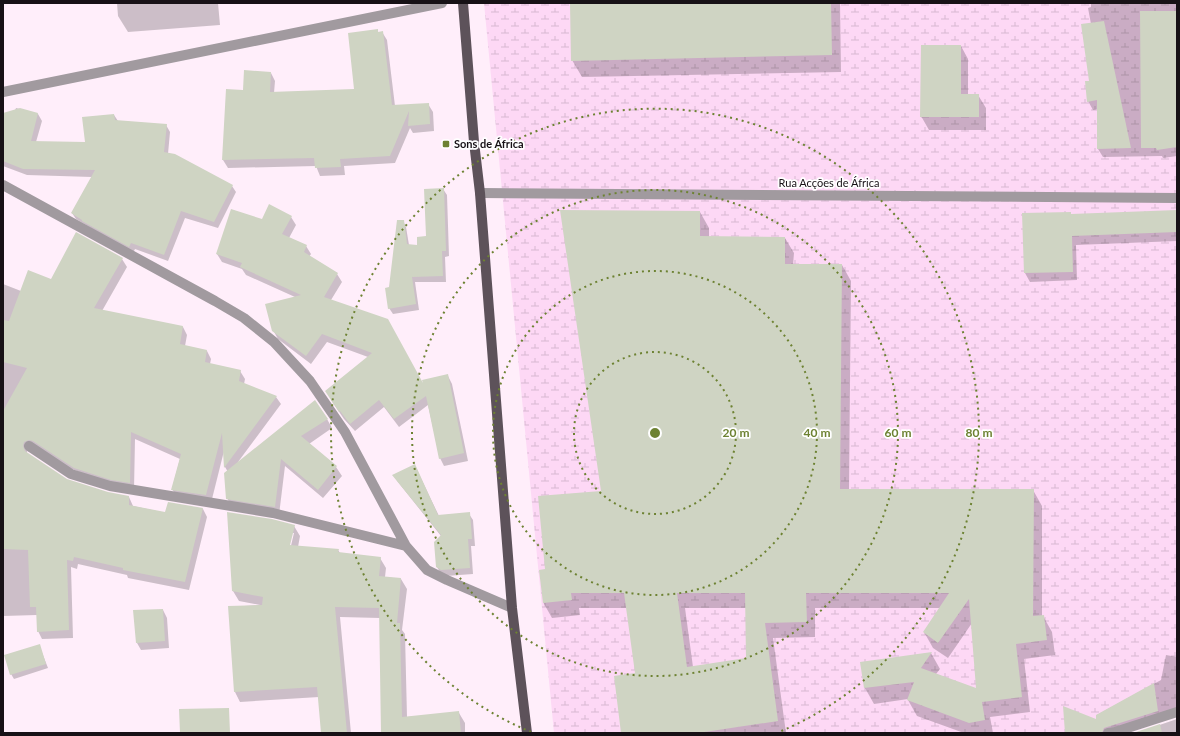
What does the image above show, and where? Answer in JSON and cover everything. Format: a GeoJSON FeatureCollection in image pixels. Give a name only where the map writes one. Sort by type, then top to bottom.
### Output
{"type":"FeatureCollection","features":[{"type":"Feature","properties":{"kind":"main road"},"geometry":{"type":"LineString","coordinates":[[463,3],[474,142],[480,193],[512,608],[527,733]]}},
{"type":"Feature","properties":{"kind":"street"},"geometry":{"type":"LineString","coordinates":[[3,92],[442,3]]}},
{"type":"Feature","properties":{"kind":"street"},"geometry":{"type":"LineString","coordinates":[[3,185],[215,300],[244,318],[274,342],[310,381],[344,432],[406,546],[428,570],[447,580],[512,608]]}},
{"type":"Feature","properties":{"kind":"street","name":"Rua Acções de África"},"geometry":{"type":"LineString","coordinates":[[480,193],[1177,198]]}},
{"type":"Feature","properties":{"kind":"street"},"geometry":{"type":"LineString","coordinates":[[29,446],[72,474],[110,486],[273,513],[406,546]]}},
{"type":"Feature","properties":{"kind":"street"},"geometry":{"type":"LineString","coordinates":[[1108,733],[1177,712]]}},
{"type":"Feature","properties":{"kind":"green space"},"geometry":{"type":"Polygon","coordinates":[[[484,3],[1177,3],[1177,716],[1117,733],[554,733],[484,3]]]}},
{"type":"Feature","properties":{"kind":"building"},"geometry":{"type":"Polygon","coordinates":[[[570,3],[831,3],[832,55],[571,61],[570,3]]]}},
{"type":"Feature","properties":{"kind":"building"},"geometry":{"type":"Polygon","coordinates":[[[1140,11],[1177,11],[1177,147],[1157,150],[1156,148],[1141,148],[1140,11]]]}},
{"type":"Feature","properties":{"kind":"building"},"geometry":{"type":"Polygon","coordinates":[[[1104,21],[1131,148],[1097,149],[1097,100],[1087,102],[1085,81],[1089,81],[1081,24],[1104,21]]]}},
{"type":"Feature","properties":{"kind":"building"},"geometry":{"type":"Polygon","coordinates":[[[378,29],[378,32],[383,31],[392,105],[429,103],[430,124],[408,126],[409,111],[390,156],[340,159],[341,167],[315,168],[314,158],[222,160],[226,89],[243,90],[244,70],[271,72],[270,92],[354,89],[348,33],[378,29]]]}},
{"type":"Feature","properties":{"kind":"building"},"geometry":{"type":"Polygon","coordinates":[[[921,45],[961,45],[961,94],[979,94],[979,117],[920,117],[921,45]]]}},
{"type":"Feature","properties":{"kind":"building"},"geometry":{"type":"Polygon","coordinates":[[[20,108],[38,113],[31,141],[85,142],[82,117],[114,114],[115,120],[167,124],[164,152],[175,154],[233,185],[214,222],[181,211],[164,255],[131,243],[129,247],[82,221],[71,213],[95,170],[23,169],[3,161],[3,113],[20,108]]]}},
{"type":"Feature","properties":{"kind":"building"},"geometry":{"type":"Polygon","coordinates":[[[444,188],[446,251],[442,251],[443,276],[412,277],[416,304],[388,309],[385,288],[389,287],[397,220],[404,220],[407,244],[417,245],[417,237],[426,236],[424,189],[444,188]]]}},
{"type":"Feature","properties":{"kind":"building"},"geometry":{"type":"Polygon","coordinates":[[[269,204],[292,216],[282,234],[307,245],[304,252],[338,273],[324,297],[388,319],[423,383],[422,380],[448,374],[464,453],[439,459],[426,396],[394,419],[379,400],[350,424],[340,411],[339,412],[325,391],[372,353],[322,334],[306,356],[272,331],[265,304],[301,295],[240,267],[242,263],[216,254],[231,209],[262,219],[269,204]]]}},
{"type":"Feature","properties":{"kind":"building"},"geometry":{"type":"Polygon","coordinates":[[[560,210],[700,211],[700,236],[785,237],[785,264],[842,264],[840,489],[1034,489],[1033,616],[1044,615],[1047,640],[1016,644],[1022,697],[982,702],[985,720],[969,723],[907,700],[914,682],[864,688],[860,662],[932,652],[921,668],[976,688],[969,599],[938,643],[923,632],[949,593],[806,593],[807,622],[765,623],[778,721],[698,733],[621,733],[614,676],[635,673],[624,593],[571,593],[572,600],[543,603],[539,570],[545,569],[538,496],[601,491],[560,210]],[[677,593],[687,667],[746,658],[745,593],[677,593]]]}},
{"type":"Feature","properties":{"kind":"building"},"geometry":{"type":"Polygon","coordinates":[[[1177,210],[1177,232],[1072,236],[1073,272],[1024,273],[1022,213],[1071,212],[1071,214],[1177,210]]]}},
{"type":"Feature","properties":{"kind":"building"},"geometry":{"type":"Polygon","coordinates":[[[76,232],[123,258],[94,308],[183,326],[180,344],[207,350],[205,362],[241,370],[239,381],[277,396],[224,468],[222,433],[206,495],[171,490],[181,454],[131,432],[130,483],[111,480],[74,468],[33,441],[29,440],[24,442],[23,446],[25,451],[67,479],[108,492],[129,496],[129,505],[165,512],[168,502],[203,508],[185,582],[123,570],[123,568],[74,557],[73,561],[67,560],[69,630],[37,632],[36,607],[30,607],[28,550],[3,549],[3,411],[27,368],[3,362],[3,320],[9,321],[28,270],[51,279],[76,232]]]}},
{"type":"Feature","properties":{"kind":"building"},"geometry":{"type":"Polygon","coordinates":[[[315,400],[328,419],[301,436],[337,466],[318,490],[281,459],[275,507],[226,499],[224,473],[315,400]]]}},
{"type":"Feature","properties":{"kind":"building"},"geometry":{"type":"Polygon","coordinates":[[[415,464],[438,515],[470,512],[472,539],[468,539],[470,568],[441,570],[436,567],[434,542],[441,535],[392,475],[415,464]]]}},
{"type":"Feature","properties":{"kind":"building"},"geometry":{"type":"Polygon","coordinates":[[[227,512],[272,519],[295,525],[290,545],[339,549],[338,552],[381,557],[379,576],[401,578],[397,623],[400,623],[402,717],[459,711],[461,733],[381,733],[379,608],[335,607],[347,733],[321,733],[317,687],[234,692],[228,606],[262,605],[263,597],[232,591],[227,512]]]}},
{"type":"Feature","properties":{"kind":"building"},"geometry":{"type":"Polygon","coordinates":[[[163,609],[165,641],[136,643],[133,610],[163,609]]]}},
{"type":"Feature","properties":{"kind":"building"},"geometry":{"type":"Polygon","coordinates":[[[40,644],[46,664],[10,675],[4,655],[40,644]]]}},
{"type":"Feature","properties":{"kind":"building"},"geometry":{"type":"Polygon","coordinates":[[[1154,683],[1158,711],[1104,728],[1102,733],[1065,733],[1063,706],[1096,719],[1096,715],[1154,683]]]}},
{"type":"Feature","properties":{"kind":"building"},"geometry":{"type":"Polygon","coordinates":[[[229,708],[230,733],[180,733],[179,709],[229,708]]]}},
{"type":"Feature","properties":{"kind":"building"},"geometry":{"type":"Polygon","coordinates":[[[1160,724],[1162,733],[1133,733],[1160,724]]]}},
{"type":"Feature","properties":{"kind":"place","name":"Sons de África"},"geometry":{"type":"Point","coordinates":[446,144]}}]}
